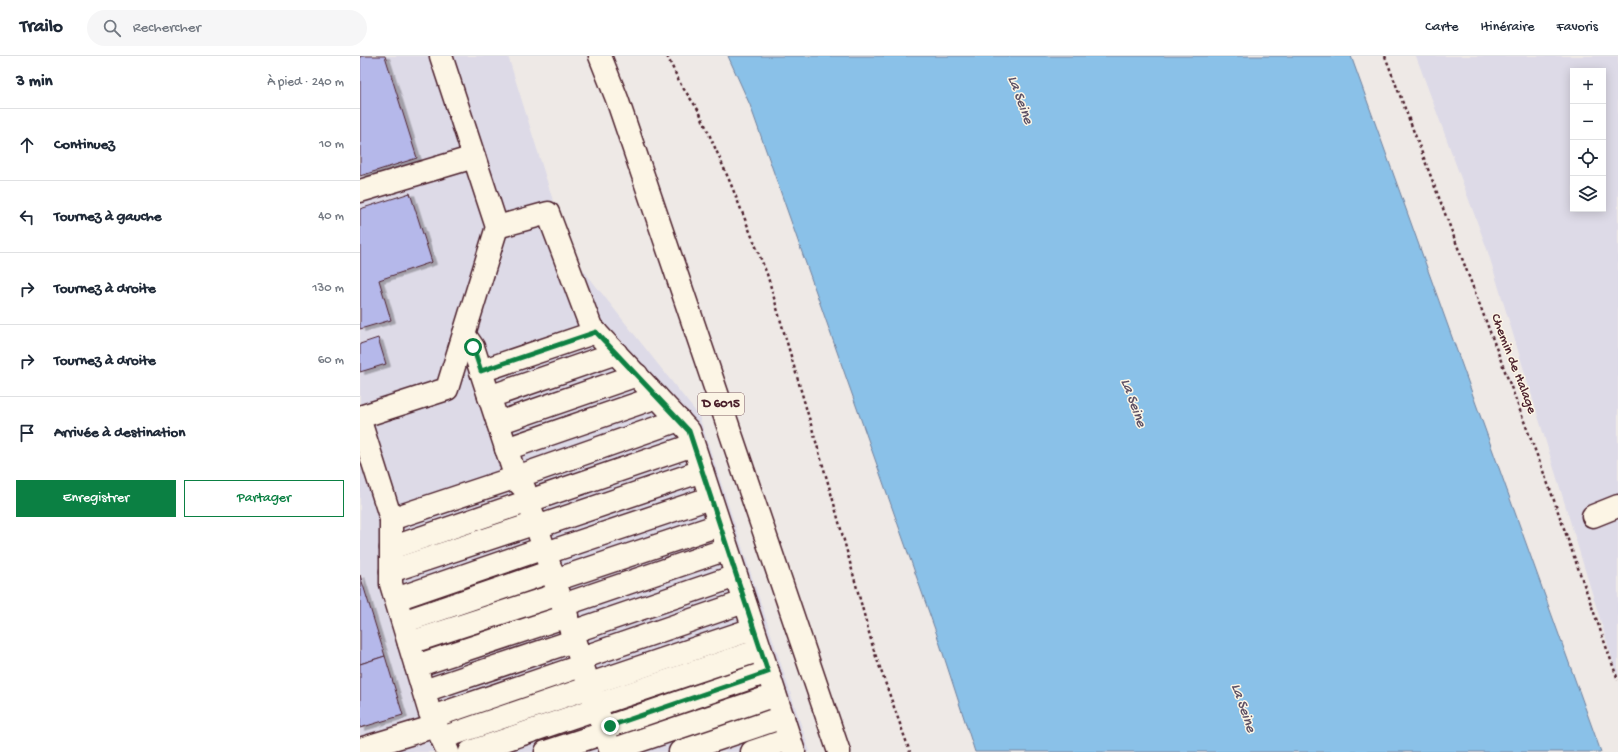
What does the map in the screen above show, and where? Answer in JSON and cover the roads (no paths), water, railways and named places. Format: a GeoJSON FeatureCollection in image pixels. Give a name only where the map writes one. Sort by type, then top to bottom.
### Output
{"type":"FeatureCollection","features":[{"type":"Feature","properties":{"kind":"main road"},"geometry":{"type":"LineString","coordinates":[[360,417],[447,389],[497,227],[441,56]]}},
{"type":"Feature","properties":{"kind":"main road","name":"D 6015"},"geometry":{"type":"LineString","coordinates":[[600,56],[619,106],[839,752]]}},
{"type":"Feature","properties":{"kind":"main road"},"geometry":{"type":"LineString","coordinates":[[360,191],[474,157]]}},
{"type":"Feature","properties":{"kind":"main road"},"geometry":{"type":"LineString","coordinates":[[497,227],[548,212],[591,327],[689,431],[792,746],[752,752]]}},
{"type":"Feature","properties":{"kind":"main road"},"geometry":{"type":"LineString","coordinates":[[481,371],[596,332]]}},
{"type":"Feature","properties":{"kind":"main road"},"geometry":{"type":"LineString","coordinates":[[464,334],[473,347],[513,469],[514,478],[524,488],[529,500],[611,752],[618,748],[775,695]]}},
{"type":"Feature","properties":{"kind":"main road"},"geometry":{"type":"LineString","coordinates":[[489,397],[616,353]]}},
{"type":"Feature","properties":{"kind":"main road"},"geometry":{"type":"LineString","coordinates":[[498,423],[637,376]]}},
{"type":"Feature","properties":{"kind":"main road"},"geometry":{"type":"LineString","coordinates":[[506,449],[657,397]]}},
{"type":"Feature","properties":{"kind":"main road"},"geometry":{"type":"LineString","coordinates":[[391,519],[514,478],[679,420]]}},
{"type":"Feature","properties":{"kind":"main road"},"geometry":{"type":"LineString","coordinates":[[360,421],[391,519],[391,584],[424,692],[440,733]]}},
{"type":"Feature","properties":{"kind":"main road"},"geometry":{"type":"LineString","coordinates":[[392,548],[693,445]]}},
{"type":"Feature","properties":{"kind":"main road"},"geometry":{"type":"LineString","coordinates":[[392,571],[702,472]]}},
{"type":"Feature","properties":{"kind":"main road"},"geometry":{"type":"LineString","coordinates":[[416,666],[557,588],[710,498]]}},
{"type":"Feature","properties":{"kind":"main road"},"geometry":{"type":"LineString","coordinates":[[1593,516],[1618,506]]}},
{"type":"Feature","properties":{"kind":"main road"},"geometry":{"type":"LineString","coordinates":[[409,643],[557,588],[719,525]]}},
{"type":"Feature","properties":{"kind":"main road"},"geometry":{"type":"LineString","coordinates":[[403,622],[727,549]]}},
{"type":"Feature","properties":{"kind":"main road"},"geometry":{"type":"LineString","coordinates":[[557,588],[578,630],[736,576]]}},
{"type":"Feature","properties":{"kind":"main road"},"geometry":{"type":"LineString","coordinates":[[396,599],[557,588]]}},
{"type":"Feature","properties":{"kind":"main road"},"geometry":{"type":"LineString","coordinates":[[424,692],[568,643],[557,588]]}},
{"type":"Feature","properties":{"kind":"main road"},"geometry":{"type":"LineString","coordinates":[[440,733],[575,668],[587,656],[744,602]]}},
{"type":"Feature","properties":{"kind":"main road"},"geometry":{"type":"LineString","coordinates":[[360,749],[440,733],[582,690],[596,682],[753,629]]}},
{"type":"Feature","properties":{"kind":"main road"},"geometry":{"type":"LineString","coordinates":[[470,752],[590,711],[602,703],[760,650]]}},
{"type":"Feature","properties":{"kind":"main road"},"geometry":{"type":"LineString","coordinates":[[546,752],[598,735],[610,726],[768,672]]}},
{"type":"Feature","properties":{"kind":"main road"},"geometry":{"type":"LineString","coordinates":[[680,752],[783,717]]}},
{"type":"Feature","properties":{"kind":"water","name":"La Seine"},"geometry":{"type":"Polygon","coordinates":[[[728,56],[1351,56],[1601,752],[975,752],[937,635],[750,105],[728,56]]]}}]}
